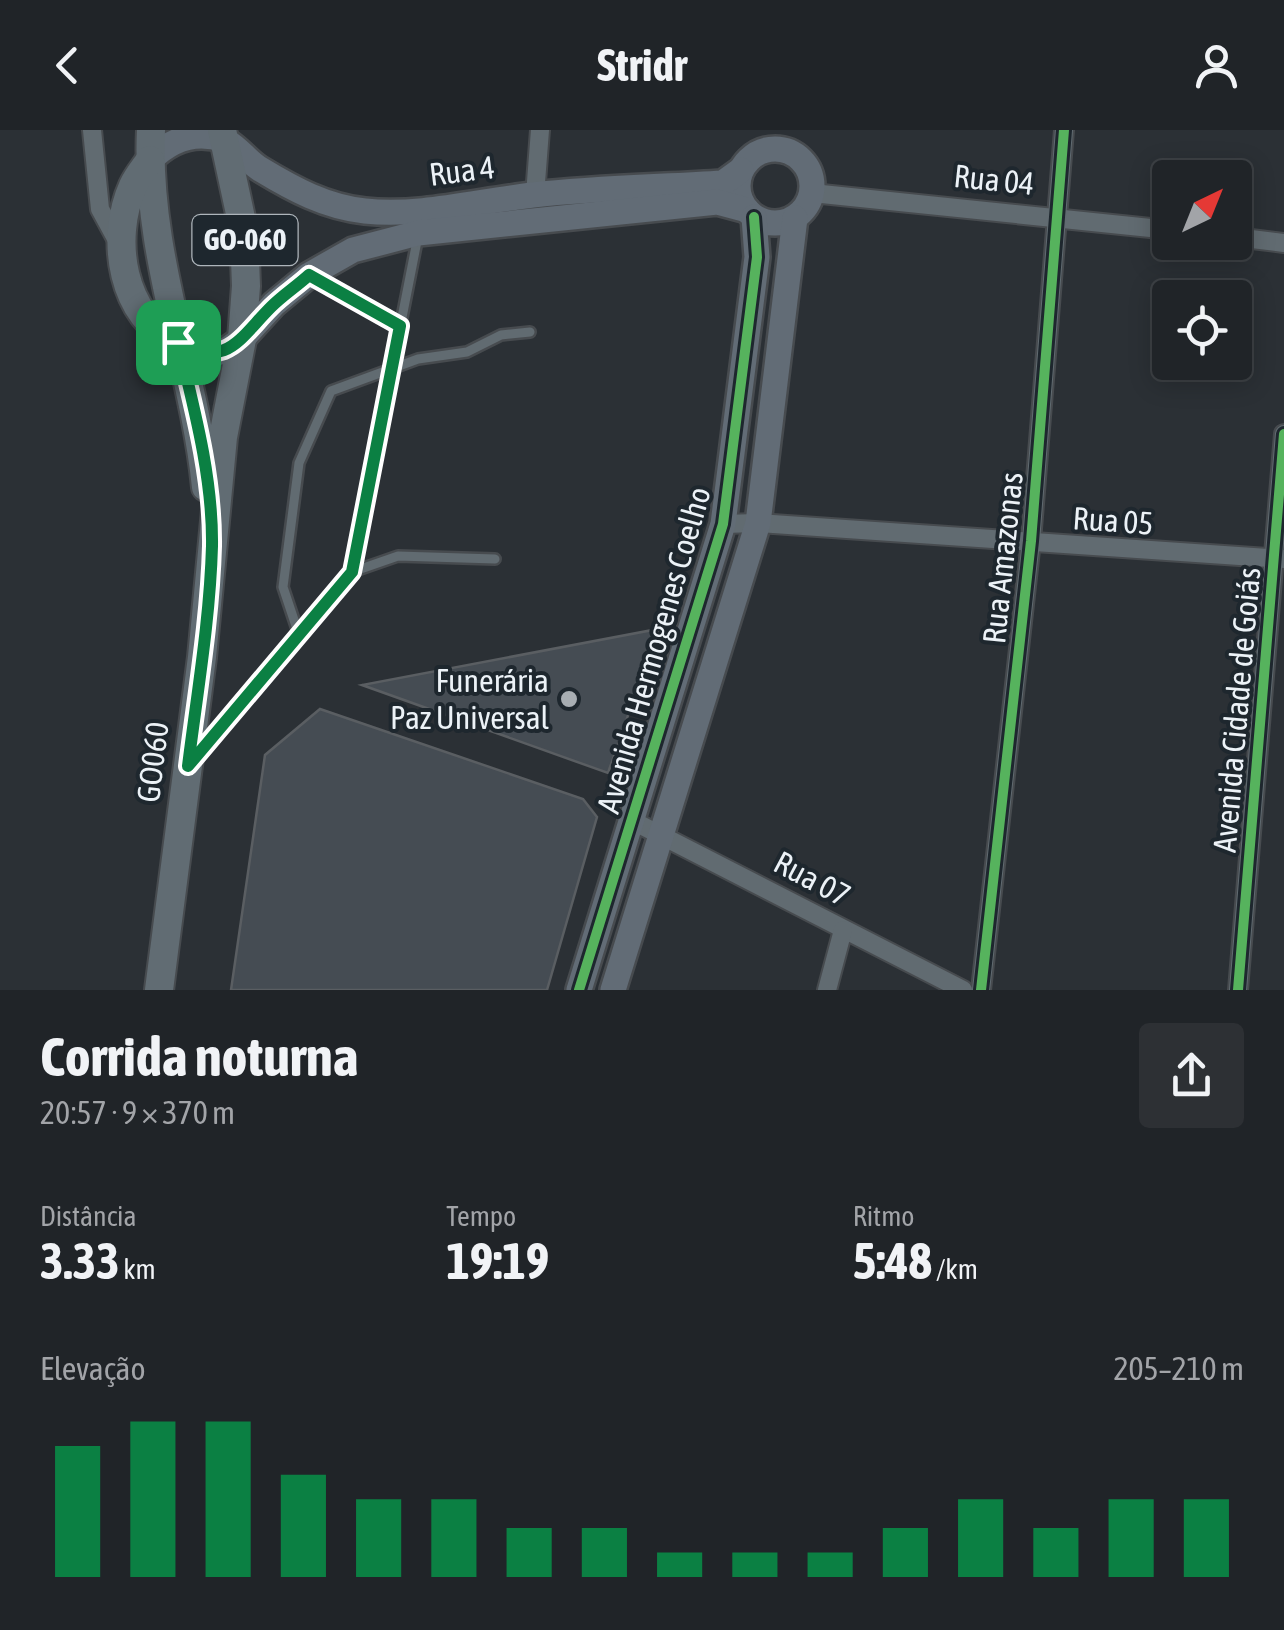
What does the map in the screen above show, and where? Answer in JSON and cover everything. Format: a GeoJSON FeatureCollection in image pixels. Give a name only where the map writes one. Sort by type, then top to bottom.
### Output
{"type":"FeatureCollection","features":[{"type":"Feature","properties":{"kind":"main road","name":"GO-060"},"geometry":{"type":"LineString","coordinates":[[151,130],[150,160],[169,309],[202,452],[212,543]]}},
{"type":"Feature","properties":{"kind":"main road","name":"GO-060"},"geometry":{"type":"LineString","coordinates":[[212,543],[223,436],[242,340],[246,286],[244,232],[225,136]]}},
{"type":"Feature","properties":{"kind":"main road"},"geometry":{"type":"LineString","coordinates":[[150,160],[133,186],[125,211],[122,250],[128,287],[146,321],[178,342]]}},
{"type":"Feature","properties":{"kind":"main road","name":"GO060"},"geometry":{"type":"LineString","coordinates":[[159,990],[202,658],[212,543]]}},
{"type":"Feature","properties":{"kind":"street"},"geometry":{"type":"LineString","coordinates":[[92,130],[100,208],[122,250]]}},
{"type":"Feature","properties":{"kind":"street"},"geometry":{"type":"LineString","coordinates":[[535,195],[540,130]]}},
{"type":"Feature","properties":{"kind":"street"},"geometry":{"type":"LineString","coordinates":[[802,130],[804,163],[812,192],[803,212],[774,223],[750,214],[738,191],[745,159],[776,149],[804,163]]}},
{"type":"Feature","properties":{"kind":"street","name":"Rua Amazonas"},"geometry":{"type":"LineString","coordinates":[[981,990],[1031,541],[1064,130]]}},
{"type":"Feature","properties":{"kind":"street"},"geometry":{"type":"LineString","coordinates":[[150,160],[182,137],[225,136]]}},
{"type":"Feature","properties":{"kind":"street","name":"Rua 4"},"geometry":{"type":"LineString","coordinates":[[225,136],[254,164],[322,202],[419,221],[718,202],[750,214]]}},
{"type":"Feature","properties":{"kind":"street","name":"Rua 4"},"geometry":{"type":"LineString","coordinates":[[419,221],[535,195],[745,159]]}},
{"type":"Feature","properties":{"kind":"street","name":"Rua 04"},"geometry":{"type":"LineString","coordinates":[[812,192],[1152,228]]}},
{"type":"Feature","properties":{"kind":"street","name":"Avenida Hermogenes Coelho"},"geometry":{"type":"LineString","coordinates":[[579,990],[722,524],[757,256],[750,214]]}},
{"type":"Feature","properties":{"kind":"street","name":"Avenida Hermogenes Coelho"},"geometry":{"type":"LineString","coordinates":[[612,990],[758,523],[795,218]]}},
{"type":"Feature","properties":{"kind":"street"},"geometry":{"type":"LineString","coordinates":[[178,342],[196,352],[225,351],[242,340],[274,304],[309,275],[353,250],[419,221]]}},
{"type":"Feature","properties":{"kind":"street"},"geometry":{"type":"LineString","coordinates":[[1252,239],[1284,243]]}},
{"type":"Feature","properties":{"kind":"street","name":"Avenida Cidade de Goiás"},"geometry":{"type":"LineString","coordinates":[[1238,990],[1280,558],[1284,434]]}},
{"type":"Feature","properties":{"kind":"street","name":"Rua 05"},"geometry":{"type":"LineString","coordinates":[[722,524],[758,523],[1280,558]]}},
{"type":"Feature","properties":{"kind":"street","name":"Rua 07"},"geometry":{"type":"LineString","coordinates":[[633,821],[963,990]]}},
{"type":"Feature","properties":{"kind":"street"},"geometry":{"type":"LineString","coordinates":[[827,990],[843,930]]}},
{"type":"Feature","properties":{"kind":"lane"},"geometry":{"type":"LineString","coordinates":[[188,766],[352,572],[419,221]]}},
{"type":"Feature","properties":{"kind":"lane"},"geometry":{"type":"LineString","coordinates":[[309,275],[400,326]]}},
{"type":"Feature","properties":{"kind":"lane"},"geometry":{"type":"LineString","coordinates":[[299,635],[283,588],[298,462],[331,392],[418,359],[466,352],[501,334],[530,332]]}},
{"type":"Feature","properties":{"kind":"lane"},"geometry":{"type":"LineString","coordinates":[[352,572],[398,556],[495,559]]}},
{"type":"Feature","properties":{"kind":"building"},"geometry":{"type":"Polygon","coordinates":[[[658,629],[608,773],[362,685],[658,629]]]}},
{"type":"Feature","properties":{"kind":"building"},"geometry":{"type":"Polygon","coordinates":[[[320,709],[583,799],[597,817],[547,990],[231,990],[265,755],[320,709]]]}},
{"type":"Feature","properties":{"kind":"cycle path"},"geometry":{"type":"LineString","coordinates":[[981,990],[1031,541],[1064,130]]}},
{"type":"Feature","properties":{"kind":"cycle path"},"geometry":{"type":"LineString","coordinates":[[579,990],[723,524],[757,257],[754,217]]}},
{"type":"Feature","properties":{"kind":"cycle path"},"geometry":{"type":"LineString","coordinates":[[1238,990],[1284,434]]}},
{"type":"Feature","properties":{"kind":"place","name":"Funerária Paz Universal"},"geometry":{"type":"Point","coordinates":[569,699]}},
{"type":"Feature","properties":{"kind":"route"},"geometry":{"type":"LineString","coordinates":[[309,275],[400,326],[352,572],[188,766],[212,543],[202,452],[178,342],[196,352],[225,351],[242,340],[274,304],[309,275]]}}]}
